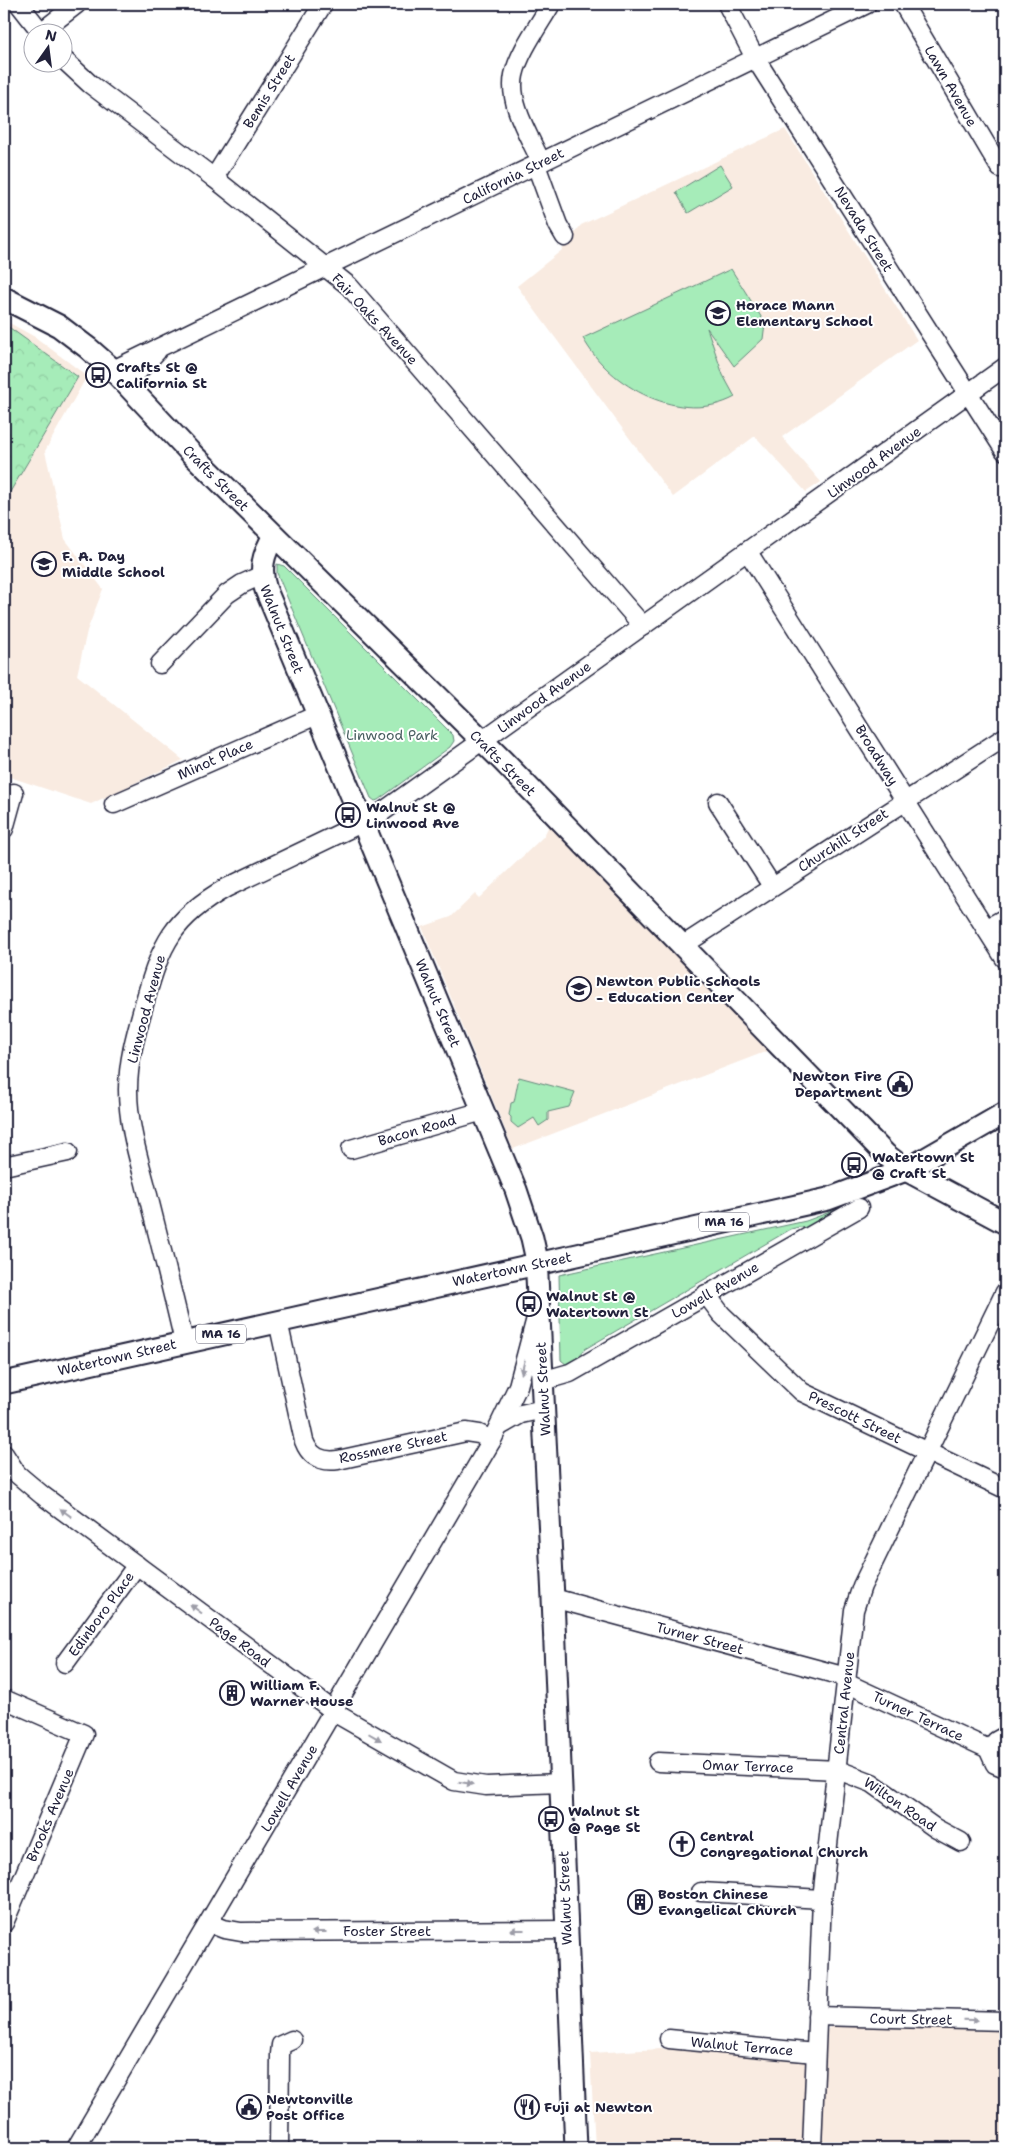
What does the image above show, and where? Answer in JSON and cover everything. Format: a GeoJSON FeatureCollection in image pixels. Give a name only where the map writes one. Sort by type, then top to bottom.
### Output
{"type":"FeatureCollection","features":[{"type":"Feature","properties":{"kind":"main road","name":"Crafts Street"},"geometry":{"type":"LineString","coordinates":[[4,298],[59,326],[88,348],[120,377],[184,447],[482,742],[886,1156],[906,1170],[1005,1223]]}},
{"type":"Feature","properties":{"kind":"main road","name":"Walnut Street"},"geometry":{"type":"LineString","coordinates":[[274,536],[263,558],[262,575],[267,595],[484,1111],[520,1200],[532,1238],[539,1303],[554,1598],[576,2148]]}},
{"type":"Feature","properties":{"kind":"main road","name":"Watertown Street"},"geometry":{"type":"LineString","coordinates":[[4,1383],[828,1199],[906,1170],[1005,1113]]}},
{"type":"Feature","properties":{"kind":"street"},"geometry":{"type":"LineString","coordinates":[[19,4],[33,22]]}},
{"type":"Feature","properties":{"kind":"street"},"geometry":{"type":"LineString","coordinates":[[54,22],[77,4]]}},
{"type":"Feature","properties":{"kind":"street","name":"Bemis Street"},"geometry":{"type":"LineString","coordinates":[[214,178],[322,4]]}},
{"type":"Feature","properties":{"kind":"street"},"geometry":{"type":"LineString","coordinates":[[551,4],[520,59],[514,76],[517,105],[539,164],[558,225],[565,237]]}},
{"type":"Feature","properties":{"kind":"street","name":"Nevada Street"},"geometry":{"type":"LineString","coordinates":[[727,4],[755,58],[1005,451]]}},
{"type":"Feature","properties":{"kind":"street","name":"California Street"},"geometry":{"type":"LineString","coordinates":[[120,377],[135,358],[327,267],[867,4]]}},
{"type":"Feature","properties":{"kind":"street","name":"Lawn Avenue"},"geometry":{"type":"LineString","coordinates":[[903,4],[1000,168]]}},
{"type":"Feature","properties":{"kind":"street","name":"Fair Oaks Avenue"},"geometry":{"type":"LineString","coordinates":[[72,67],[90,84],[327,267],[354,291],[643,626]]}},
{"type":"Feature","properties":{"kind":"street","name":"Linwood Avenue"},"geometry":{"type":"LineString","coordinates":[[184,1342],[132,1133],[128,1075],[156,964],[174,929],[203,902],[241,880],[362,824],[383,812],[1005,367]]}},
{"type":"Feature","properties":{"kind":"street","name":"Broadway"},"geometry":{"type":"LineString","coordinates":[[748,552],[1005,959]]}},
{"type":"Feature","properties":{"kind":"street"},"geometry":{"type":"LineString","coordinates":[[160,664],[227,594],[242,584],[262,575]]}},
{"type":"Feature","properties":{"kind":"street","name":"Minot Place"},"geometry":{"type":"LineString","coordinates":[[114,804],[317,715]]}},
{"type":"Feature","properties":{"kind":"street","name":"Churchill Street"},"geometry":{"type":"LineString","coordinates":[[682,946],[1005,737]]}},
{"type":"Feature","properties":{"kind":"street"},"geometry":{"type":"LineString","coordinates":[[4,829],[14,792]]}},
{"type":"Feature","properties":{"kind":"street"},"geometry":{"type":"LineString","coordinates":[[718,802],[772,886]]}},
{"type":"Feature","properties":{"kind":"street"},"geometry":{"type":"LineString","coordinates":[[986,929],[1005,918]]}},
{"type":"Feature","properties":{"kind":"street","name":"Bacon Road"},"geometry":{"type":"LineString","coordinates":[[351,1149],[484,1111]]}},
{"type":"Feature","properties":{"kind":"street"},"geometry":{"type":"LineString","coordinates":[[4,1166],[68,1152]]}},
{"type":"Feature","properties":{"kind":"street","name":"Lowell Avenue"},"geometry":{"type":"LineString","coordinates":[[542,1381],[570,1373],[859,1208]]}},
{"type":"Feature","properties":{"kind":"street","name":"Central Avenue"},"geometry":{"type":"LineString","coordinates":[[812,2148],[822,1899],[838,1770],[854,1610],[862,1586],[1005,1292]]}},
{"type":"Feature","properties":{"kind":"street","name":"Prescott Street"},"geometry":{"type":"LineString","coordinates":[[706,1294],[720,1314],[797,1388],[818,1401],[1005,1489]]}},
{"type":"Feature","properties":{"kind":"street","name":"Lowell Avenue"},"geometry":{"type":"LineString","coordinates":[[76,2148],[496,1433],[520,1380],[539,1303]]}},
{"type":"Feature","properties":{"kind":"street","name":"Rossmere Street"},"geometry":{"type":"LineString","coordinates":[[278,1321],[304,1441],[307,1449],[317,1457],[324,1460],[333,1460],[466,1432],[479,1434],[496,1433]]}},
{"type":"Feature","properties":{"kind":"street"},"geometry":{"type":"LineString","coordinates":[[496,1433],[515,1416],[544,1410]]}},
{"type":"Feature","properties":{"kind":"street","name":"Page Road"},"geometry":{"type":"LineString","coordinates":[[4,1454],[17,1474],[35,1490],[334,1711],[362,1729],[454,1781],[486,1786],[561,1782]]}},
{"type":"Feature","properties":{"kind":"street","name":"Edinboro Place"},"geometry":{"type":"LineString","coordinates":[[65,1664],[137,1565]]}},
{"type":"Feature","properties":{"kind":"street","name":"Turner Street"},"geometry":{"type":"LineString","coordinates":[[554,1598],[846,1680]]}},
{"type":"Feature","properties":{"kind":"street","name":"Turner Terrace"},"geometry":{"type":"LineString","coordinates":[[846,1680],[991,1750],[992,1759],[995,1764],[1005,1768]]}},
{"type":"Feature","properties":{"kind":"street","name":"Brooks Avenue"},"geometry":{"type":"LineString","coordinates":[[4,1699],[84,1734],[4,1923]]}},
{"type":"Feature","properties":{"kind":"street"},"geometry":{"type":"LineString","coordinates":[[991,1750],[996,1741],[1005,1736]]}},
{"type":"Feature","properties":{"kind":"street","name":"Omar Terrace"},"geometry":{"type":"LineString","coordinates":[[658,1762],[838,1770]]}},
{"type":"Feature","properties":{"kind":"street","name":"Wilton Road"},"geometry":{"type":"LineString","coordinates":[[838,1770],[872,1784],[935,1828],[961,1842]]}},
{"type":"Feature","properties":{"kind":"street"},"geometry":{"type":"LineString","coordinates":[[701,1892],[822,1899]]}},
{"type":"Feature","properties":{"kind":"street","name":"Foster Street"},"geometry":{"type":"LineString","coordinates":[[209,1923],[224,1929],[241,1932],[566,1930]]}},
{"type":"Feature","properties":{"kind":"street","name":"Court Street"},"geometry":{"type":"LineString","coordinates":[[817,2016],[1005,2021]]}},
{"type":"Feature","properties":{"kind":"street","name":"Walnut Terrace"},"geometry":{"type":"LineString","coordinates":[[669,2039],[815,2053]]}},
{"type":"Feature","properties":{"kind":"street"},"geometry":{"type":"LineString","coordinates":[[279,2148],[281,2045],[292,2040]]}},
{"type":"Feature","properties":{"kind":"shaded area","name":"Horace Mann Elementary School"},"geometry":{"type":"Polygon","coordinates":[[[785,129],[917,340],[782,437],[821,482],[806,492],[755,436],[673,497],[517,286],[562,250],[581,225],[785,129]]]}},
{"type":"Feature","properties":{"kind":"shaded area","name":"F. A. Day Middle School"},"geometry":{"type":"Polygon","coordinates":[[[4,320],[35,337],[87,376],[45,451],[65,539],[103,589],[87,631],[77,675],[183,760],[91,804],[4,775],[4,320]]]}},
{"type":"Feature","properties":{"kind":"shaded area","name":"Newton Public Schools - Education Center"},"geometry":{"type":"Polygon","coordinates":[[[550,823],[770,1050],[513,1149],[422,927],[451,917],[475,894],[479,898],[544,836],[550,823]]]}},
{"type":"Feature","properties":{"kind":"shaded area"},"geometry":{"type":"Polygon","coordinates":[[[839,2024],[1005,2028],[1005,2148],[595,2148],[590,2053],[661,2049],[807,2052],[829,2028],[839,2024]]]}},
{"type":"Feature","properties":{"kind":"green space"},"geometry":{"type":"Polygon","coordinates":[[[720,165],[733,186],[688,213],[676,192],[720,165]]]}},
{"type":"Feature","properties":{"kind":"green space"},"geometry":{"type":"Polygon","coordinates":[[[731,269],[765,323],[763,339],[734,366],[707,328],[723,375],[735,397],[714,405],[693,407],[670,404],[649,397],[629,386],[610,372],[595,356],[583,338],[731,269]]]}},
{"type":"Feature","properties":{"kind":"green space"},"geometry":{"type":"Polygon","coordinates":[[[4,325],[78,377],[10,492],[4,495],[4,325]]]}},
{"type":"Feature","properties":{"kind":"green space","name":"Linwood Park"},"geometry":{"type":"Polygon","coordinates":[[[277,564],[284,566],[453,735],[454,741],[450,747],[378,800],[375,801],[371,798],[277,573],[277,564]]]}},
{"type":"Feature","properties":{"kind":"green space"},"geometry":{"type":"Polygon","coordinates":[[[519,1077],[575,1092],[569,1107],[548,1112],[548,1120],[539,1126],[534,1118],[518,1128],[511,1122],[509,1115],[511,1103],[514,1102],[519,1077]]]}},
{"type":"Feature","properties":{"kind":"green space"},"geometry":{"type":"Polygon","coordinates":[[[851,1204],[808,1228],[799,1227],[791,1229],[585,1349],[575,1361],[567,1365],[561,1360],[559,1275],[806,1221],[851,1204]]]}},
{"type":"Feature","properties":{"kind":"place","name":"Horace Mann Elementary School"},"geometry":{"type":"Point","coordinates":[718,313]}},
{"type":"Feature","properties":{"kind":"place","name":"Crafts St @ California St"},"geometry":{"type":"Point","coordinates":[98,375]}},
{"type":"Feature","properties":{"kind":"place","name":"F. A. Day Middle School"},"geometry":{"type":"Point","coordinates":[44,564]}},
{"type":"Feature","properties":{"kind":"place","name":"Walnut St @ Linwood Ave"},"geometry":{"type":"Point","coordinates":[348,815]}},
{"type":"Feature","properties":{"kind":"place","name":"Newton Public Schools - Education Center"},"geometry":{"type":"Point","coordinates":[579,989]}},
{"type":"Feature","properties":{"kind":"place","name":"Newton Fire Department"},"geometry":{"type":"Point","coordinates":[900,1084]}},
{"type":"Feature","properties":{"kind":"place","name":"Watertown St @ Craft St"},"geometry":{"type":"Point","coordinates":[854,1165]}},
{"type":"Feature","properties":{"kind":"place","name":"Walnut St @ Watertown St"},"geometry":{"type":"Point","coordinates":[529,1304]}},
{"type":"Feature","properties":{"kind":"place","name":"William F. Warner House"},"geometry":{"type":"Point","coordinates":[232,1693]}},
{"type":"Feature","properties":{"kind":"place","name":"Walnut St @ Page St"},"geometry":{"type":"Point","coordinates":[551,1819]}},
{"type":"Feature","properties":{"kind":"place","name":"Central Congregational Church"},"geometry":{"type":"Point","coordinates":[682,1844]}},
{"type":"Feature","properties":{"kind":"place","name":"Boston Chinese Evangelical Church"},"geometry":{"type":"Point","coordinates":[640,1902]}},
{"type":"Feature","properties":{"kind":"place","name":"Newtonville Post Office"},"geometry":{"type":"Point","coordinates":[249,2107]}},
{"type":"Feature","properties":{"kind":"place","name":"Fuji at Newton"},"geometry":{"type":"Point","coordinates":[527,2107]}}]}
